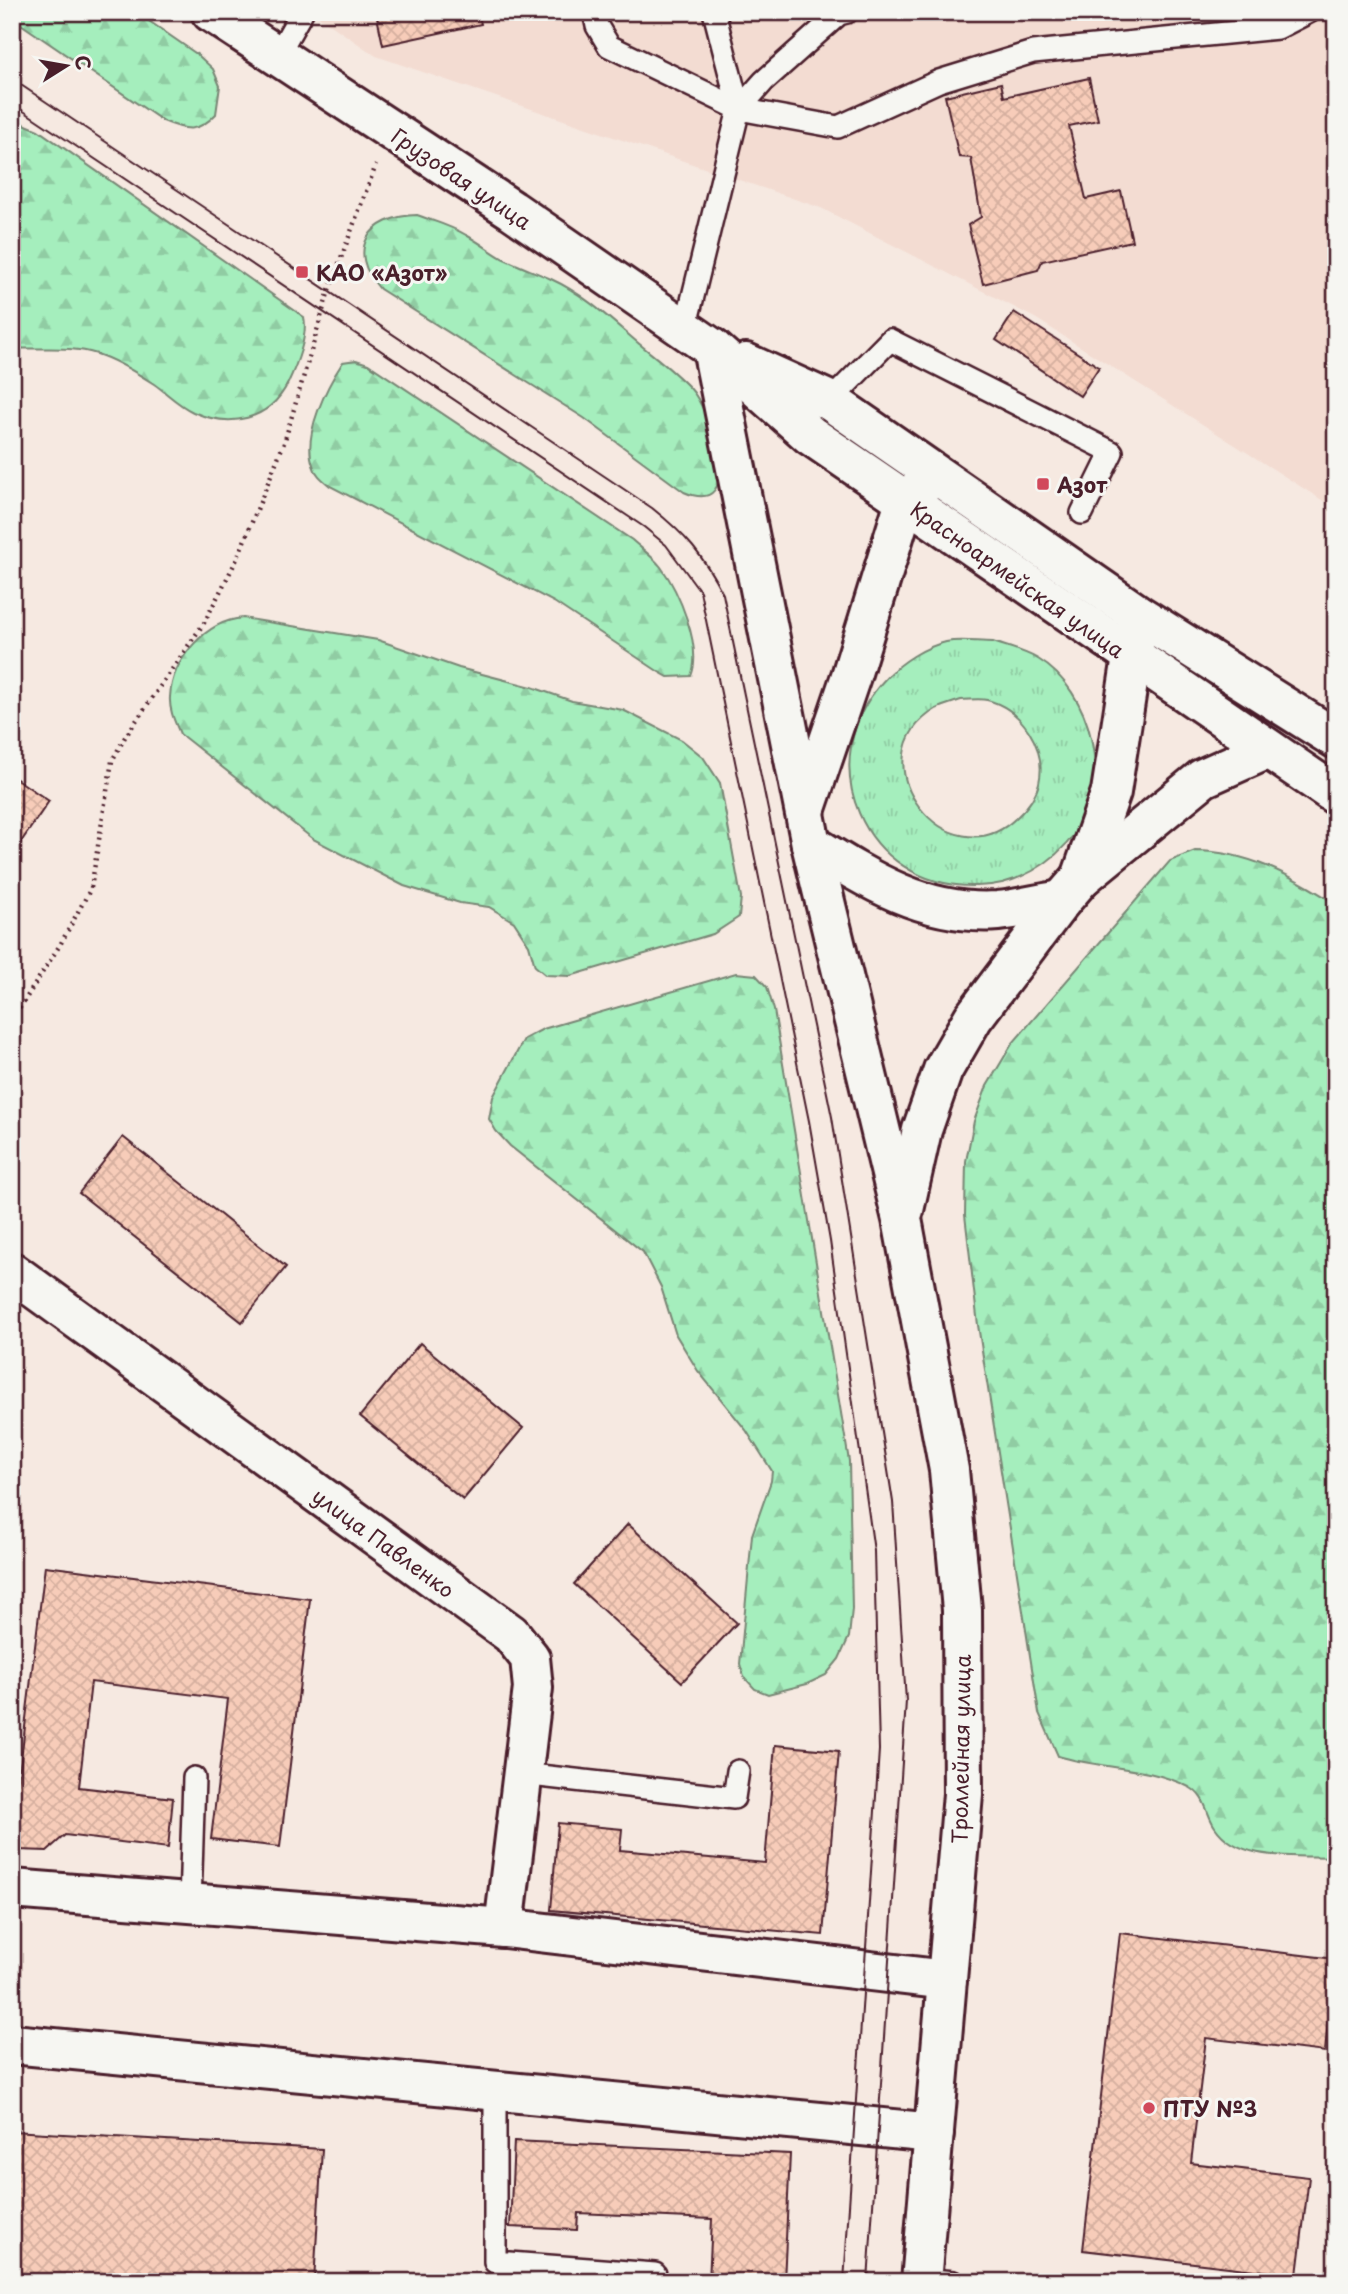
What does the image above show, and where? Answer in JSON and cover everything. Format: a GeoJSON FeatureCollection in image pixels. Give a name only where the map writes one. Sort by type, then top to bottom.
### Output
{"type":"FeatureCollection","features":[{"type":"Feature","properties":{"kind":"street","name":"Грузовая улица"},"geometry":{"type":"LineString","coordinates":[[211,12],[699,339]]}},
{"type":"Feature","properties":{"kind":"street","name":"Красноармейская улица"},"geometry":{"type":"LineString","coordinates":[[699,339],[830,401],[1139,615],[1336,739]]}},
{"type":"Feature","properties":{"kind":"street","name":"Красноармейская улица"},"geometry":{"type":"LineString","coordinates":[[699,339],[810,435],[1266,750],[1336,795]]}},
{"type":"Feature","properties":{"kind":"street","name":"Троллейная улица"},"geometry":{"type":"LineString","coordinates":[[699,339],[808,828],[902,1219],[949,1471],[962,1610],[963,1794],[934,2133],[932,2281]]}},
{"type":"Feature","properties":{"kind":"street"},"geometry":{"type":"LineString","coordinates":[[936,474],[905,501],[808,828],[902,897],[952,911],[999,911],[1071,889]]}},
{"type":"Feature","properties":{"kind":"street"},"geometry":{"type":"LineString","coordinates":[[1071,889],[1111,792],[1139,615]]}},
{"type":"Feature","properties":{"kind":"street"},"geometry":{"type":"LineString","coordinates":[[902,1219],[922,1130],[943,1070],[974,1018],[1071,889],[1203,778],[1266,750]]}},
{"type":"Feature","properties":{"kind":"street","name":"улица Павленко"},"geometry":{"type":"LineString","coordinates":[[12,1272],[511,1634],[530,1658],[533,1688],[504,1928]]}},
{"type":"Feature","properties":{"kind":"street"},"geometry":{"type":"LineString","coordinates":[[12,1889],[504,1928],[947,1980]]}},
{"type":"Feature","properties":{"kind":"street"},"geometry":{"type":"LineString","coordinates":[[12,2044],[934,2133]]}},
{"type":"Feature","properties":{"kind":"lane"},"geometry":{"type":"LineString","coordinates":[[277,56],[302,12]]}},
{"type":"Feature","properties":{"kind":"lane"},"geometry":{"type":"LineString","coordinates":[[594,12],[597,26],[609,46],[739,109],[838,127],[939,81],[1033,52],[1278,28],[1309,12]]}},
{"type":"Feature","properties":{"kind":"lane"},"geometry":{"type":"LineString","coordinates":[[699,339],[739,109],[714,12]]}},
{"type":"Feature","properties":{"kind":"lane"},"geometry":{"type":"LineString","coordinates":[[739,109],[764,81],[839,14],[847,12]]}},
{"type":"Feature","properties":{"kind":"lane"},"geometry":{"type":"LineString","coordinates":[[830,401],[890,340],[1112,452],[1082,513]]}},
{"type":"Feature","properties":{"kind":"lane"},"geometry":{"type":"LineString","coordinates":[[522,1773],[734,1798],[738,1771]]}},
{"type":"Feature","properties":{"kind":"lane"},"geometry":{"type":"LineString","coordinates":[[190,1903],[194,1778]]}},
{"type":"Feature","properties":{"kind":"lane"},"geometry":{"type":"LineString","coordinates":[[495,2092],[495,2262],[655,2274],[655,2282]]}},
{"type":"Feature","properties":{"kind":"path"},"geometry":{"type":"LineString","coordinates":[[12,1020],[60,944],[91,888],[112,761],[125,737],[204,623],[237,559],[284,443],[338,265],[379,156],[396,134]]}},
{"type":"Feature","properties":{"kind":"shaded area"},"geometry":{"type":"Polygon","coordinates":[[[312,12],[1336,12],[1336,509],[1035,318],[821,208],[376,56],[312,12]]]}},
{"type":"Feature","properties":{"kind":"green space"},"geometry":{"type":"Polygon","coordinates":[[[12,12],[136,12],[198,55],[213,69],[220,86],[216,114],[204,125],[192,128],[163,121],[12,18],[12,12]]]}},
{"type":"Feature","properties":{"kind":"green space"},"geometry":{"type":"Polygon","coordinates":[[[12,119],[38,130],[304,317],[303,342],[294,368],[280,396],[270,406],[247,418],[221,420],[207,417],[188,409],[134,371],[97,354],[66,349],[12,348],[12,119]]]}},
{"type":"Feature","properties":{"kind":"green space"},"geometry":{"type":"Polygon","coordinates":[[[417,215],[448,226],[502,258],[575,292],[678,376],[698,400],[714,438],[719,477],[714,490],[703,496],[684,492],[584,418],[380,289],[364,261],[367,238],[386,222],[417,215]]]}},
{"type":"Feature","properties":{"kind":"green space"},"geometry":{"type":"Polygon","coordinates":[[[356,360],[368,364],[632,540],[651,556],[668,577],[687,619],[694,650],[691,676],[668,677],[554,602],[330,486],[322,479],[314,468],[310,453],[313,426],[330,384],[343,362],[356,360]]]}},
{"type":"Feature","properties":{"kind":"green space"},"geometry":{"type":"Polygon","coordinates":[[[243,618],[378,640],[459,668],[532,687],[572,701],[623,710],[682,740],[703,757],[720,783],[741,897],[739,917],[713,934],[570,976],[546,975],[535,966],[529,945],[514,922],[489,907],[460,903],[404,886],[313,839],[180,734],[173,716],[170,702],[172,683],[184,656],[193,644],[216,626],[243,618]]]}},
{"type":"Feature","properties":{"kind":"green space"},"geometry":{"type":"Polygon","coordinates":[[[993,642],[1038,659],[1057,674],[1072,692],[1084,714],[1091,738],[1093,788],[1087,811],[1076,832],[1056,854],[1033,871],[992,885],[937,881],[904,866],[877,843],[859,813],[850,780],[851,745],[863,710],[887,677],[899,666],[938,644],[993,642]],[[961,700],[936,709],[913,731],[904,757],[907,783],[919,807],[939,826],[963,836],[990,834],[1016,818],[1033,798],[1039,783],[1039,757],[1029,732],[1011,712],[987,700],[961,700]]]}},
{"type":"Feature","properties":{"kind":"green space"},"geometry":{"type":"Polygon","coordinates":[[[1195,851],[1251,860],[1286,875],[1336,904],[1336,1857],[1270,1855],[1239,1847],[1225,1839],[1215,1827],[1199,1795],[1189,1787],[1141,1771],[1058,1756],[1039,1713],[978,1325],[965,1215],[966,1161],[974,1121],[987,1086],[1012,1044],[1170,861],[1195,851]]]}},
{"type":"Feature","properties":{"kind":"green space"},"geometry":{"type":"Polygon","coordinates":[[[736,973],[756,975],[767,987],[774,1010],[849,1461],[852,1609],[849,1637],[839,1659],[826,1675],[807,1684],[768,1694],[755,1689],[744,1677],[740,1664],[752,1535],[772,1471],[746,1430],[698,1371],[676,1335],[661,1287],[643,1252],[510,1146],[489,1119],[493,1097],[524,1039],[543,1029],[736,973]]]}},
{"type":"Feature","properties":{"kind":"building"},"geometry":{"type":"Polygon","coordinates":[[[376,12],[478,12],[481,24],[383,45],[376,12]]]}},
{"type":"Feature","properties":{"kind":"building"},"geometry":{"type":"Polygon","coordinates":[[[1089,78],[1098,120],[1069,126],[1086,199],[1121,191],[1132,241],[1042,261],[1038,270],[983,284],[968,225],[981,217],[971,158],[959,157],[945,96],[1001,83],[1004,97],[1089,78]]]}},
{"type":"Feature","properties":{"kind":"building"},"geometry":{"type":"Polygon","coordinates":[[[1014,312],[1099,367],[1080,396],[996,340],[1014,312]]]}},
{"type":"Feature","properties":{"kind":"building"},"geometry":{"type":"Polygon","coordinates":[[[12,776],[49,801],[12,855],[12,776]]]}},
{"type":"Feature","properties":{"kind":"building"},"geometry":{"type":"Polygon","coordinates":[[[123,1137],[286,1267],[242,1322],[79,1193],[123,1137]]]}},
{"type":"Feature","properties":{"kind":"building"},"geometry":{"type":"Polygon","coordinates":[[[420,1343],[523,1428],[463,1500],[360,1416],[420,1343]]]}},
{"type":"Feature","properties":{"kind":"building"},"geometry":{"type":"Polygon","coordinates":[[[628,1524],[737,1623],[682,1682],[574,1584],[628,1524]]]}},
{"type":"Feature","properties":{"kind":"building"},"geometry":{"type":"Polygon","coordinates":[[[45,1566],[310,1599],[280,1847],[211,1839],[228,1699],[91,1682],[79,1787],[173,1798],[168,1848],[65,1835],[47,1851],[18,1850],[12,1844],[12,1789],[18,1783],[45,1566]]]}},
{"type":"Feature","properties":{"kind":"building"},"geometry":{"type":"Polygon","coordinates":[[[775,1745],[839,1751],[823,1935],[551,1910],[558,1823],[622,1829],[620,1850],[765,1863],[775,1745]]]}},
{"type":"Feature","properties":{"kind":"building","name":"ПТУ №3"},"geometry":{"type":"Polygon","coordinates":[[[1120,1933],[1335,1959],[1336,2022],[1328,2021],[1325,2052],[1206,2038],[1191,2163],[1309,2177],[1297,2275],[1083,2250],[1120,1933]]]}},
{"type":"Feature","properties":{"kind":"building"},"geometry":{"type":"Polygon","coordinates":[[[12,2131],[322,2149],[314,2282],[12,2282],[12,2131]]]}},
{"type":"Feature","properties":{"kind":"building"},"geometry":{"type":"Polygon","coordinates":[[[514,2141],[790,2154],[784,2282],[709,2282],[712,2219],[578,2213],[577,2230],[510,2227],[514,2141]]]}},
{"type":"Feature","properties":{"kind":"tram line"},"geometry":{"type":"LineString","coordinates":[[12,79],[652,508],[693,547],[723,594],[832,1117],[893,1502],[906,1701],[868,2282]]}},
{"type":"Feature","properties":{"kind":"tram line"},"geometry":{"type":"LineString","coordinates":[[12,108],[22,110],[644,527],[666,545],[700,591],[809,1121],[830,1241],[874,1551],[879,1750],[844,2282]]}},
{"type":"Feature","properties":{"kind":"place","name":"КАО «Азот»"},"geometry":{"type":"Point","coordinates":[302,272]}},
{"type":"Feature","properties":{"kind":"place","name":"Азот"},"geometry":{"type":"Point","coordinates":[1043,484]}},
{"type":"Feature","properties":{"kind":"place","name":"ПТУ №3"},"geometry":{"type":"Point","coordinates":[1149,2108]}}]}
